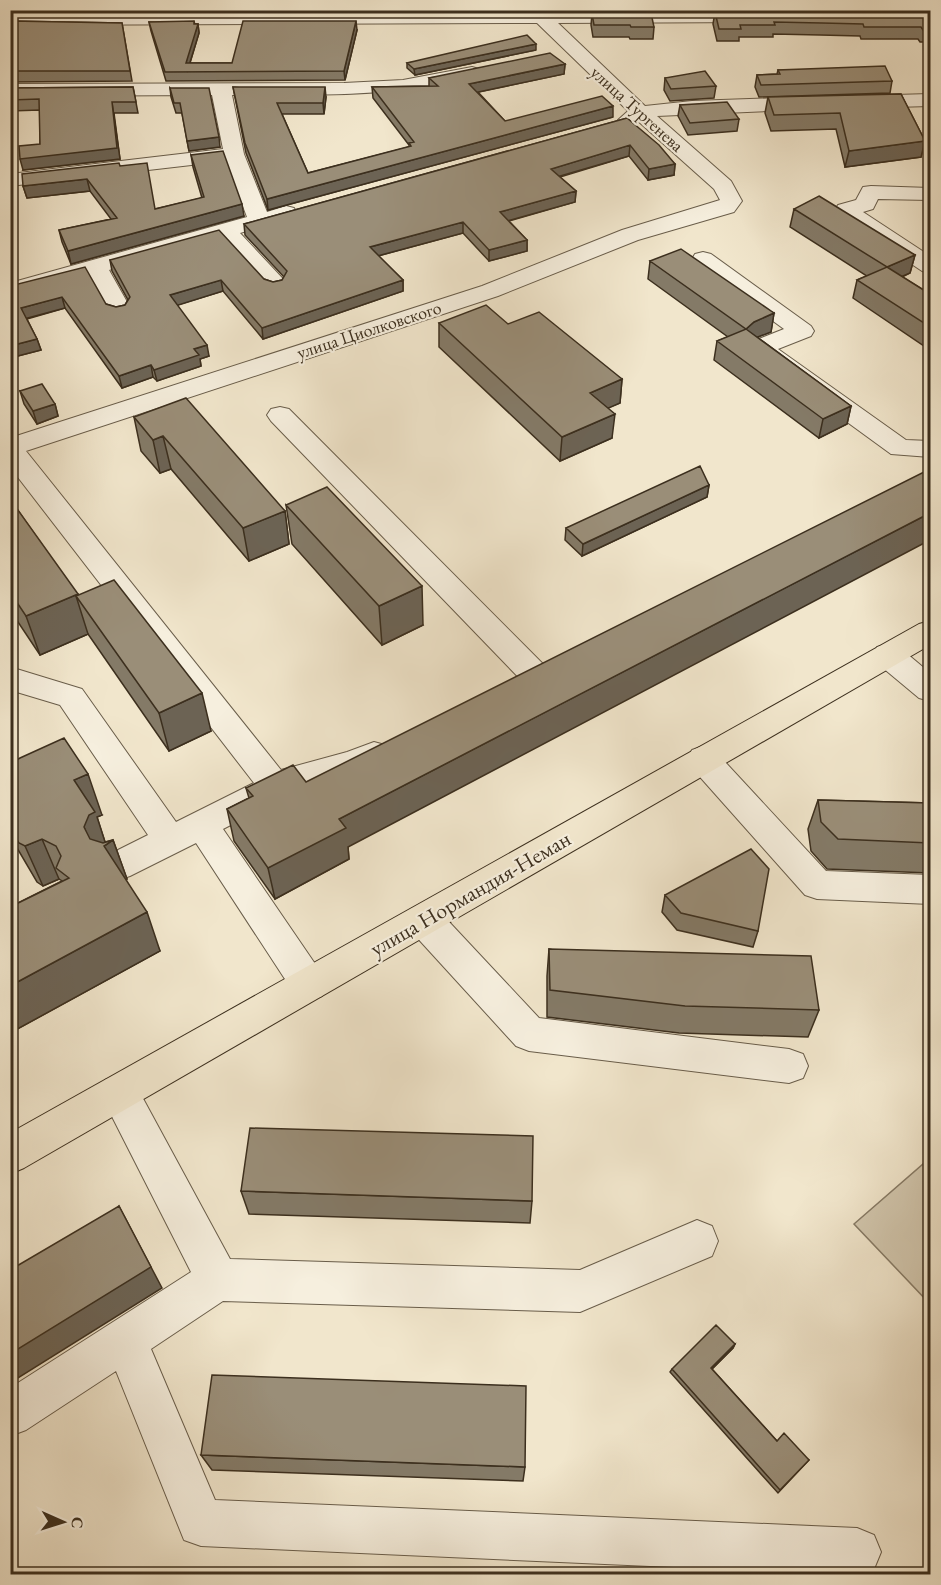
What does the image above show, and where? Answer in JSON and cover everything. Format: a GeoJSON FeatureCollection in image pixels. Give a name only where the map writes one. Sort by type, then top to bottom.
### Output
{"type":"FeatureCollection","features":[{"type":"Feature","properties":{"kind":"main road","name":"улица Нормандия-Неман"},"geometry":{"type":"LineString","coordinates":[[10,1155],[930,632]]}},
{"type":"Feature","properties":{"kind":"street"},"geometry":{"type":"LineString","coordinates":[[10,20],[172,15],[545,14],[777,17]]}},
{"type":"Feature","properties":{"kind":"street","name":"улица Тургенева"},"geometry":{"type":"LineString","coordinates":[[545,14],[573,50],[723,186],[731,201],[726,207]]}},
{"type":"Feature","properties":{"kind":"street"},"geometry":{"type":"LineString","coordinates":[[551,55],[573,50]]}},
{"type":"Feature","properties":{"kind":"street"},"geometry":{"type":"LineString","coordinates":[[10,90],[220,90],[403,86],[495,68]]}},
{"type":"Feature","properties":{"kind":"street"},"geometry":{"type":"LineString","coordinates":[[220,90],[234,154],[259,220]]}},
{"type":"Feature","properties":{"kind":"street"},"geometry":{"type":"LineString","coordinates":[[609,126],[633,118],[640,112],[692,107],[930,100]]}},
{"type":"Feature","properties":{"kind":"street"},"geometry":{"type":"LineString","coordinates":[[10,180],[234,154]]}},
{"type":"Feature","properties":{"kind":"street"},"geometry":{"type":"LineString","coordinates":[[929,274],[846,210],[865,204],[871,192],[930,194]]}},
{"type":"Feature","properties":{"kind":"street","name":"улица Циолковского"},"geometry":{"type":"LineString","coordinates":[[10,448],[490,291],[630,235],[726,207]]}},
{"type":"Feature","properties":{"kind":"street"},"geometry":{"type":"LineString","coordinates":[[10,290],[304,208]]}},
{"type":"Feature","properties":{"kind":"street"},"geometry":{"type":"LineString","coordinates":[[225,230],[275,284]]}},
{"type":"Feature","properties":{"kind":"street"},"geometry":{"type":"LineString","coordinates":[[703,259],[802,331],[760,347],[900,448],[930,449]]}},
{"type":"Feature","properties":{"kind":"street"},"geometry":{"type":"LineString","coordinates":[[95,266],[119,309]]}},
{"type":"Feature","properties":{"kind":"street"},"geometry":{"type":"LineString","coordinates":[[280,415],[544,668],[502,690]]}},
{"type":"Feature","properties":{"kind":"street"},"geometry":{"type":"LineString","coordinates":[[10,448],[277,788]]}},
{"type":"Feature","properties":{"kind":"street"},"geometry":{"type":"LineString","coordinates":[[888,656],[930,690]]}},
{"type":"Feature","properties":{"kind":"street"},"geometry":{"type":"LineString","coordinates":[[10,678],[71,697],[279,938],[309,985]]}},
{"type":"Feature","properties":{"kind":"street"},"geometry":{"type":"LineString","coordinates":[[118,866],[293,779],[355,763],[397,742]]}},
{"type":"Feature","properties":{"kind":"street"},"geometry":{"type":"LineString","coordinates":[[703,759],[817,885],[930,890]]}},
{"type":"Feature","properties":{"kind":"street"},"geometry":{"type":"LineString","coordinates":[[424,920],[529,1034],[789,1066]]}},
{"type":"Feature","properties":{"kind":"street"},"geometry":{"type":"LineString","coordinates":[[119,1093],[218,1280]]}},
{"type":"Feature","properties":{"kind":"street"},"geometry":{"type":"LineString","coordinates":[[10,1414],[218,1280],[580,1291],[697,1241]]}},
{"type":"Feature","properties":{"kind":"street"},"geometry":{"type":"LineString","coordinates":[[125,1340],[201,1523],[857,1552]]}},
{"type":"Feature","properties":{"kind":"shaded area"},"geometry":{"type":"Polygon","coordinates":[[[930,1158],[930,1304],[854,1224],[930,1158]]]}},
{"type":"Feature","properties":{"kind":"building"},"geometry":{"type":"Polygon","coordinates":[[[930,11],[930,33],[929,30],[923,30],[921,27],[864,27],[863,24],[774,22],[775,25],[740,25],[741,29],[719,29],[715,12],[930,11]]]}},
{"type":"Feature","properties":{"kind":"building"},"geometry":{"type":"Polygon","coordinates":[[[651,13],[654,27],[594,25],[592,14],[651,13]]]}},
{"type":"Feature","properties":{"kind":"building"},"geometry":{"type":"Polygon","coordinates":[[[10,21],[122,23],[130,71],[10,71],[10,21]]]}},
{"type":"Feature","properties":{"kind":"building"},"geometry":{"type":"Polygon","coordinates":[[[194,21],[194,24],[198,24],[186,63],[232,63],[243,21],[356,21],[344,71],[165,72],[149,22],[194,21]]]}},
{"type":"Feature","properties":{"kind":"building"},"geometry":{"type":"Polygon","coordinates":[[[527,35],[536,44],[414,69],[407,63],[527,35]]]}},
{"type":"Feature","properties":{"kind":"building"},"geometry":{"type":"Polygon","coordinates":[[[550,53],[565,64],[469,84],[505,121],[602,96],[613,106],[267,199],[245,143],[233,87],[325,87],[323,103],[277,103],[308,173],[411,146],[409,143],[414,142],[372,87],[438,86],[429,78],[550,53]]]}},
{"type":"Feature","properties":{"kind":"building"},"geometry":{"type":"Polygon","coordinates":[[[885,66],[892,81],[761,85],[757,75],[780,74],[778,70],[885,66]]]}},
{"type":"Feature","properties":{"kind":"building"},"geometry":{"type":"Polygon","coordinates":[[[705,71],[716,86],[671,89],[665,78],[705,71]]]}},
{"type":"Feature","properties":{"kind":"building"},"geometry":{"type":"Polygon","coordinates":[[[133,87],[136,102],[112,102],[117,148],[20,159],[19,146],[40,144],[39,99],[10,100],[10,88],[133,87]]]}},
{"type":"Feature","properties":{"kind":"building"},"geometry":{"type":"Polygon","coordinates":[[[170,88],[209,88],[219,137],[187,141],[180,103],[174,103],[170,88]]]}},
{"type":"Feature","properties":{"kind":"building"},"geometry":{"type":"Polygon","coordinates":[[[901,94],[925,141],[849,151],[840,113],[774,115],[768,97],[901,94]]]}},
{"type":"Feature","properties":{"kind":"building"},"geometry":{"type":"Polygon","coordinates":[[[727,102],[739,119],[690,123],[680,105],[727,102]]]}},
{"type":"Feature","properties":{"kind":"building"},"geometry":{"type":"Polygon","coordinates":[[[627,118],[659,145],[675,164],[649,169],[630,145],[551,169],[576,191],[500,212],[527,240],[489,250],[463,222],[370,247],[403,280],[262,328],[221,280],[170,295],[207,345],[194,349],[199,355],[154,370],[151,365],[119,376],[62,297],[21,308],[37,339],[10,346],[10,286],[85,267],[106,304],[116,307],[125,305],[130,297],[110,260],[219,230],[264,279],[273,282],[282,280],[287,271],[244,224],[627,118]]]}},
{"type":"Feature","properties":{"kind":"building"},"geometry":{"type":"Polygon","coordinates":[[[223,151],[242,204],[68,251],[59,230],[117,218],[87,179],[23,186],[22,174],[119,163],[120,166],[147,163],[155,209],[204,197],[191,155],[223,151]]]}},
{"type":"Feature","properties":{"kind":"building"},"geometry":{"type":"Polygon","coordinates":[[[819,196],[915,255],[887,267],[794,209],[819,196]]]}},
{"type":"Feature","properties":{"kind":"building"},"geometry":{"type":"Polygon","coordinates":[[[681,249],[774,313],[754,322],[746,329],[650,261],[681,249]]]}},
{"type":"Feature","properties":{"kind":"building"},"geometry":{"type":"Polygon","coordinates":[[[887,267],[930,294],[930,327],[857,280],[887,267]]]}},
{"type":"Feature","properties":{"kind":"building"},"geometry":{"type":"Polygon","coordinates":[[[486,305],[508,324],[539,312],[622,379],[590,393],[615,414],[562,437],[439,323],[486,305]]]}},
{"type":"Feature","properties":{"kind":"building"},"geometry":{"type":"Polygon","coordinates":[[[746,329],[851,406],[823,419],[717,341],[746,329]]]}},
{"type":"Feature","properties":{"kind":"building"},"geometry":{"type":"Polygon","coordinates":[[[42,384],[55,404],[33,411],[20,391],[42,384]]]}},
{"type":"Feature","properties":{"kind":"building"},"geometry":{"type":"Polygon","coordinates":[[[186,398],[285,511],[243,528],[163,436],[153,440],[134,417],[186,398]]]}},
{"type":"Feature","properties":{"kind":"building"},"geometry":{"type":"Polygon","coordinates":[[[700,466],[709,485],[583,544],[566,528],[700,466]]]}},
{"type":"Feature","properties":{"kind":"building"},"geometry":{"type":"Polygon","coordinates":[[[930,469],[930,513],[339,819],[346,828],[268,868],[227,809],[253,796],[246,788],[293,765],[306,782],[930,469]]]}},
{"type":"Feature","properties":{"kind":"building"},"geometry":{"type":"Polygon","coordinates":[[[327,487],[422,586],[379,606],[286,505],[327,487]]]}},
{"type":"Feature","properties":{"kind":"building"},"geometry":{"type":"Polygon","coordinates":[[[10,499],[78,594],[26,616],[10,592],[10,499]]]}},
{"type":"Feature","properties":{"kind":"building"},"geometry":{"type":"Polygon","coordinates":[[[114,580],[202,693],[159,713],[76,596],[114,580]]]}},
{"type":"Feature","properties":{"kind":"building"},"geometry":{"type":"Polygon","coordinates":[[[64,738],[88,774],[74,780],[95,812],[89,815],[84,827],[90,839],[103,843],[113,840],[104,846],[147,912],[10,986],[10,907],[69,878],[56,868],[61,856],[56,846],[42,839],[25,846],[19,843],[10,827],[10,764],[64,738]]]}},
{"type":"Feature","properties":{"kind":"building"},"geometry":{"type":"Polygon","coordinates":[[[818,800],[930,803],[930,843],[838,839],[821,822],[818,800]]]}},
{"type":"Feature","properties":{"kind":"building"},"geometry":{"type":"Polygon","coordinates":[[[751,849],[769,869],[758,931],[681,913],[665,895],[751,849]]]}},
{"type":"Feature","properties":{"kind":"building"},"geometry":{"type":"Polygon","coordinates":[[[549,949],[811,956],[819,1010],[685,1006],[550,990],[549,949]]]}},
{"type":"Feature","properties":{"kind":"building"},"geometry":{"type":"Polygon","coordinates":[[[250,1128],[533,1136],[532,1201],[241,1191],[250,1128]]]}},
{"type":"Feature","properties":{"kind":"building"},"geometry":{"type":"Polygon","coordinates":[[[119,1206],[151,1267],[10,1354],[10,1270],[119,1206]]]}},
{"type":"Feature","properties":{"kind":"building"},"geometry":{"type":"Polygon","coordinates":[[[716,1325],[735,1344],[711,1368],[777,1441],[784,1433],[809,1460],[780,1490],[672,1369],[716,1325]]]}},
{"type":"Feature","properties":{"kind":"building"},"geometry":{"type":"Polygon","coordinates":[[[212,1375],[526,1386],[525,1467],[201,1455],[212,1375]]]}}]}
